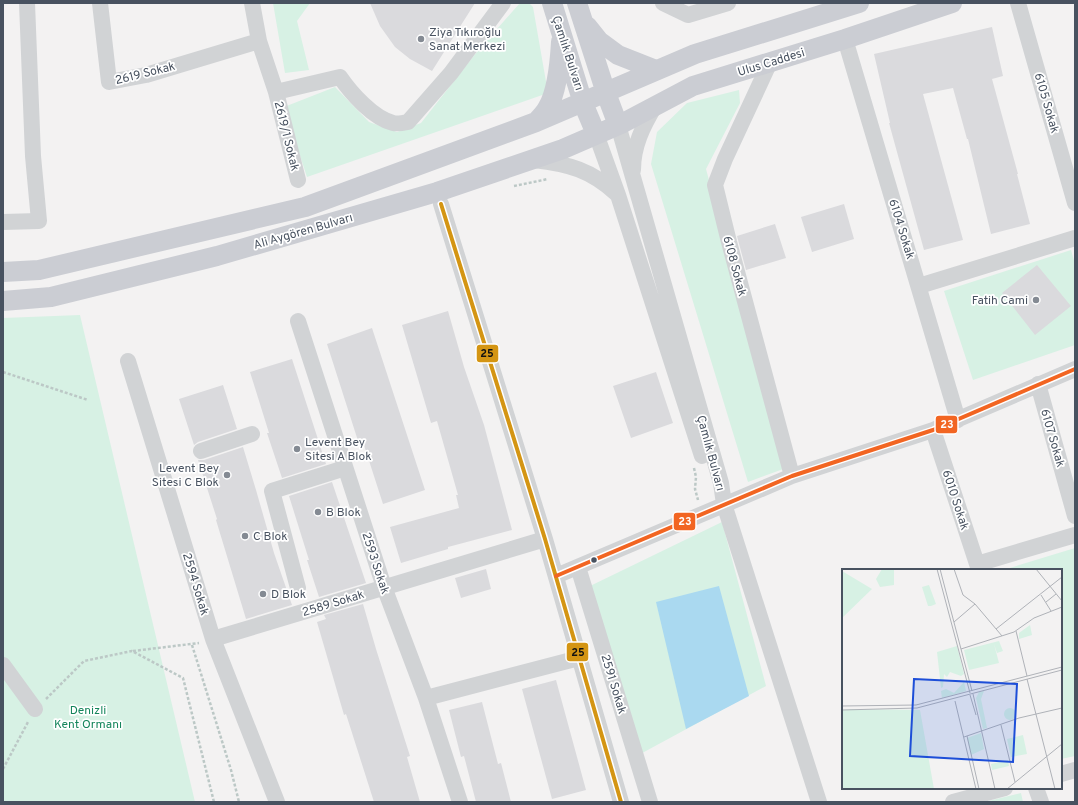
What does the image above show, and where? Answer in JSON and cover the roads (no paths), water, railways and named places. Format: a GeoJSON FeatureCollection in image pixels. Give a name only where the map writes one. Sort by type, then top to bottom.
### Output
{"type":"FeatureCollection","features":[{"type":"Feature","properties":{"kind":"main road","name":"Çamlık Bulvarı"},"geometry":{"type":"LineString","coordinates":[[552,3],[583,103],[596,134]]}},
{"type":"Feature","properties":{"kind":"main road"},"geometry":{"type":"LineString","coordinates":[[583,103],[695,54],[827,8],[858,3]]}},
{"type":"Feature","properties":{"kind":"main road","name":"Ulus Caddesi"},"geometry":{"type":"LineString","coordinates":[[596,134],[618,125],[693,86],[845,39],[952,3]]}},
{"type":"Feature","properties":{"kind":"main road"},"geometry":{"type":"LineString","coordinates":[[580,12],[599,41],[618,55],[656,70]]}},
{"type":"Feature","properties":{"kind":"main road"},"geometry":{"type":"LineString","coordinates":[[580,12],[618,125]]}},
{"type":"Feature","properties":{"kind":"main road"},"geometry":{"type":"LineString","coordinates":[[536,122],[549,106],[556,82],[560,57],[561,32]]}},
{"type":"Feature","properties":{"kind":"main road","name":"Ali Aygören Bulvarı"},"geometry":{"type":"LineString","coordinates":[[3,272],[39,270],[305,207],[536,122],[583,103]]}},
{"type":"Feature","properties":{"kind":"main road","name":"Ali Aygören Bulvarı"},"geometry":{"type":"LineString","coordinates":[[3,301],[51,297],[217,256],[437,192],[534,160],[596,134]]}},
{"type":"Feature","properties":{"kind":"street"},"geometry":{"type":"LineString","coordinates":[[3,222],[38,221],[32,156],[27,3]]}},
{"type":"Feature","properties":{"kind":"street","name":"2619 Sokak"},"geometry":{"type":"LineString","coordinates":[[100,3],[109,82],[146,75],[258,42]]}},
{"type":"Feature","properties":{"kind":"street","name":"2619/1 Sokak"},"geometry":{"type":"LineString","coordinates":[[252,3],[258,42],[276,92],[298,180]]}},
{"type":"Feature","properties":{"kind":"street","name":"2619/1 Sokak"},"geometry":{"type":"LineString","coordinates":[[276,92],[340,77],[349,89],[373,113],[393,124],[408,122],[451,73],[503,3]]}},
{"type":"Feature","properties":{"kind":"street"},"geometry":{"type":"LineString","coordinates":[[663,3],[688,15],[728,3]]}},
{"type":"Feature","properties":{"kind":"street","name":"6105 Sokak"},"geometry":{"type":"LineString","coordinates":[[1018,3],[1075,203]]}},
{"type":"Feature","properties":{"kind":"street","name":"6104 Sokak"},"geometry":{"type":"LineString","coordinates":[[845,39],[958,420]]}},
{"type":"Feature","properties":{"kind":"street","name":"6108 Sokak"},"geometry":{"type":"LineString","coordinates":[[770,62],[725,159],[715,185],[792,476]]}},
{"type":"Feature","properties":{"kind":"street"},"geometry":{"type":"LineString","coordinates":[[633,179],[633,160],[637,143],[644,123],[655,106]]}},
{"type":"Feature","properties":{"kind":"street","name":"Çamlık Bulvarı"},"geometry":{"type":"LineString","coordinates":[[618,125],[721,483],[724,504],[819,802]]}},
{"type":"Feature","properties":{"kind":"street"},"geometry":{"type":"LineString","coordinates":[[596,134],[618,194],[711,483],[724,504]]}},
{"type":"Feature","properties":{"kind":"street"},"geometry":{"type":"LineString","coordinates":[[534,160],[556,162],[579,169],[609,186],[618,194]]}},
{"type":"Feature","properties":{"kind":"street"},"geometry":{"type":"LineString","coordinates":[[441,204],[545,539],[621,802]]}},
{"type":"Feature","properties":{"kind":"street"},"geometry":{"type":"LineString","coordinates":[[918,286],[1075,238]]}},
{"type":"Feature","properties":{"kind":"street","name":"2593 Sokak"},"geometry":{"type":"LineString","coordinates":[[298,321],[384,587],[426,698],[460,802]]}},
{"type":"Feature","properties":{"kind":"street","name":"2594 Sokak"},"geometry":{"type":"LineString","coordinates":[[128,361],[213,639],[276,802]]}},
{"type":"Feature","properties":{"kind":"street"},"geometry":{"type":"LineString","coordinates":[[556,576],[792,476],[933,430],[1075,369]]}},
{"type":"Feature","properties":{"kind":"street","name":"6107 Sokak"},"geometry":{"type":"LineString","coordinates":[[1038,384],[1075,516]]}},
{"type":"Feature","properties":{"kind":"street","name":"6010 Sokak"},"geometry":{"type":"LineString","coordinates":[[933,430],[978,567]]}},
{"type":"Feature","properties":{"kind":"street"},"geometry":{"type":"LineString","coordinates":[[201,451],[252,434]]}},
{"type":"Feature","properties":{"kind":"street"},"geometry":{"type":"LineString","coordinates":[[298,588],[272,491],[345,468]]}},
{"type":"Feature","properties":{"kind":"street"},"geometry":{"type":"LineString","coordinates":[[978,567],[1075,535]]}},
{"type":"Feature","properties":{"kind":"street","name":"2589 Sokak"},"geometry":{"type":"LineString","coordinates":[[213,639],[545,539]]}},
{"type":"Feature","properties":{"kind":"street","name":"2591 Sokak"},"geometry":{"type":"LineString","coordinates":[[578,567],[650,802]]}},
{"type":"Feature","properties":{"kind":"street"},"geometry":{"type":"LineString","coordinates":[[426,698],[579,658]]}},
{"type":"Feature","properties":{"kind":"street"},"geometry":{"type":"LineString","coordinates":[[3,665],[35,708]]}},
{"type":"Feature","properties":{"kind":"street"},"geometry":{"type":"LineString","coordinates":[[1062,774],[1075,770]]}},
{"type":"Feature","properties":{"kind":"street"},"geometry":{"type":"LineString","coordinates":[[953,802],[1001,789]]}},
{"type":"Feature","properties":{"kind":"street"},"geometry":{"type":"LineString","coordinates":[[1036,789],[1041,802]]}},
{"type":"Feature","properties":{"kind":"water"},"geometry":{"type":"Polygon","coordinates":[[[719,586],[749,696],[686,729],[656,602],[719,586]]]}},
{"type":"Feature","properties":{"kind":"place","name":"Ziya Tıkıroğlu Sanat Merkezi"},"geometry":{"type":"Point","coordinates":[421,39]}},
{"type":"Feature","properties":{"kind":"place","name":"Fatih Cami"},"geometry":{"type":"Point","coordinates":[1036,300]}},
{"type":"Feature","properties":{"kind":"place","name":"Levent Bey Sitesi A Blok"},"geometry":{"type":"Point","coordinates":[297,449]}},
{"type":"Feature","properties":{"kind":"place","name":"Levent Bey Sitesi C Blok"},"geometry":{"type":"Point","coordinates":[227,475]}},
{"type":"Feature","properties":{"kind":"place","name":"B Blok"},"geometry":{"type":"Point","coordinates":[318,512]}},
{"type":"Feature","properties":{"kind":"place","name":"C Blok"},"geometry":{"type":"Point","coordinates":[245,536]}},
{"type":"Feature","properties":{"kind":"place","name":"D Blok"},"geometry":{"type":"Point","coordinates":[263,594]}},
{"type":"Feature","properties":{"kind":"park label","name":"Denizli Kent Ormanı"},"geometry":{"type":"Point","coordinates":[88,717]}}]}
